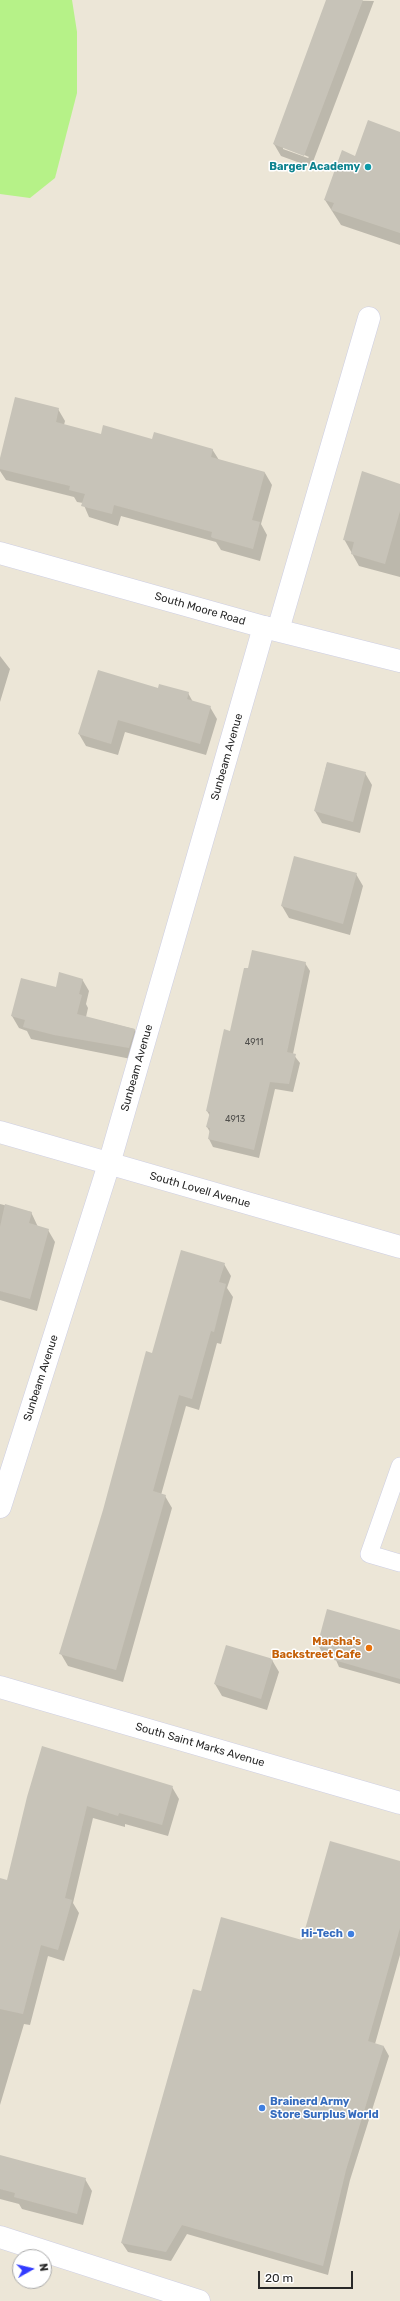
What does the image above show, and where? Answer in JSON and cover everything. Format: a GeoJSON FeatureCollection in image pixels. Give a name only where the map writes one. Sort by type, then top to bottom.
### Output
{"type":"FeatureCollection","features":[{"type":"Feature","properties":{"kind":"street","name":"Sunbeam Avenue"},"geometry":{"type":"LineString","coordinates":[[0,1507],[109,1164],[271,628],[369,318]]}},
{"type":"Feature","properties":{"kind":"street","name":"South Moore Road"},"geometry":{"type":"LineString","coordinates":[[0,553],[271,628],[400,661]]}},
{"type":"Feature","properties":{"kind":"street","name":"South Lovell Avenue"},"geometry":{"type":"LineString","coordinates":[[0,1132],[400,1247]]}},
{"type":"Feature","properties":{"kind":"street","name":"South Saint Marks Avenue"},"geometry":{"type":"LineString","coordinates":[[0,1687],[400,1803]]}},
{"type":"Feature","properties":{"kind":"street"},"geometry":{"type":"LineString","coordinates":[[0,2237],[199,2301]]}},
{"type":"Feature","properties":{"kind":"lane"},"geometry":{"type":"LineString","coordinates":[[400,1466],[370,1554],[400,1563]]}},
{"type":"Feature","properties":{"kind":"green space"},"geometry":{"type":"Polygon","coordinates":[[[0,0],[72,0],[77,32],[77,93],[55,178],[30,198],[0,194],[0,0]]]}},
{"type":"Feature","properties":{"kind":"building"},"geometry":{"type":"Polygon","coordinates":[[[326,0],[363,0],[304,156],[273,144],[326,0]]]}},
{"type":"Feature","properties":{"kind":"building","name":"Barger Academy"},"geometry":{"type":"Polygon","coordinates":[[[368,120],[400,132],[400,233],[331,210],[334,203],[324,200],[342,150],[355,156],[368,120]]]}},
{"type":"Feature","properties":{"kind":"building"},"geometry":{"type":"Polygon","coordinates":[[[15,397],[59,408],[56,422],[101,434],[103,425],[152,439],[154,432],[213,449],[211,457],[265,472],[252,520],[260,522],[253,549],[213,538],[211,537],[212,532],[114,505],[112,514],[81,506],[85,494],[69,490],[70,486],[0,469],[0,458],[15,397]]]}},
{"type":"Feature","properties":{"kind":"building"},"geometry":{"type":"Polygon","coordinates":[[[362,471],[400,484],[400,511],[385,564],[351,554],[354,542],[343,540],[362,471]]]}},
{"type":"Feature","properties":{"kind":"building"},"geometry":{"type":"Polygon","coordinates":[[[98,670],[158,688],[159,684],[189,692],[187,699],[211,706],[200,744],[118,720],[111,744],[78,734],[98,670]]]}},
{"type":"Feature","properties":{"kind":"building"},"geometry":{"type":"Polygon","coordinates":[[[327,762],[366,772],[353,822],[314,811],[327,762]]]}},
{"type":"Feature","properties":{"kind":"building"},"geometry":{"type":"Polygon","coordinates":[[[294,856],[357,873],[343,924],[281,906],[294,856]]]}},
{"type":"Feature","properties":{"kind":"building"},"geometry":{"type":"Polygon","coordinates":[[[252,950],[306,962],[287,1052],[296,1054],[289,1084],[270,1082],[254,1150],[208,1139],[210,1128],[206,1127],[210,1112],[206,1111],[224,1029],[230,1031],[244,968],[248,968],[252,950]]]}},
{"type":"Feature","properties":{"kind":"building"},"geometry":{"type":"Polygon","coordinates":[[[59,972],[83,979],[79,994],[82,995],[77,1014],[135,1029],[129,1048],[54,1035],[23,1027],[25,1020],[11,1016],[21,978],[56,987],[59,972]]]}},
{"type":"Feature","properties":{"kind":"building"},"geometry":{"type":"Polygon","coordinates":[[[5,1204],[32,1212],[29,1223],[49,1229],[30,1299],[0,1291],[0,1227],[5,1204]]]}},
{"type":"Feature","properties":{"kind":"building"},"geometry":{"type":"Polygon","coordinates":[[[181,1250],[225,1263],[219,1282],[226,1284],[214,1332],[211,1331],[192,1399],[179,1395],[153,1491],[166,1495],[116,1670],[59,1654],[103,1510],[146,1351],[152,1353],[181,1250]]]}},
{"type":"Feature","properties":{"kind":"building"},"geometry":{"type":"Polygon","coordinates":[[[327,1609],[400,1630],[400,1679],[334,1660],[337,1651],[317,1646],[327,1609]]]}},
{"type":"Feature","properties":{"kind":"building"},"geometry":{"type":"Polygon","coordinates":[[[226,1645],[273,1659],[261,1699],[214,1684],[226,1645]]]}},
{"type":"Feature","properties":{"kind":"building"},"geometry":{"type":"Polygon","coordinates":[[[42,1746],[173,1786],[162,1825],[119,1813],[118,1816],[87,1806],[65,1898],[72,1900],[58,1950],[41,1945],[23,2014],[0,2009],[0,1878],[7,1880],[27,1797],[42,1746]]]}},
{"type":"Feature","properties":{"kind":"building","name":"Brainerd Army Store Surplus World"},"geometry":{"type":"Polygon","coordinates":[[[330,1841],[400,1861],[400,1928],[368,2041],[384,2046],[346,2170],[323,2266],[182,2225],[166,2252],[121,2243],[193,1989],[201,1991],[221,1917],[302,1940],[330,1841]]]}},
{"type":"Feature","properties":{"kind":"building"},"geometry":{"type":"Polygon","coordinates":[[[0,2155],[86,2178],[77,2214],[14,2197],[15,2193],[0,2189],[0,2155]]]}},
{"type":"Feature","properties":{"kind":"place","name":"Barger Academy"},"geometry":{"type":"Point","coordinates":[368,167]}},
{"type":"Feature","properties":{"kind":"place","name":"Marsha's Backstreet Cafe"},"geometry":{"type":"Point","coordinates":[369,1648]}},
{"type":"Feature","properties":{"kind":"place","name":"Hi-Tech"},"geometry":{"type":"Point","coordinates":[351,1934]}},
{"type":"Feature","properties":{"kind":"place","name":"Brainerd Army Store Surplus World"},"geometry":{"type":"Point","coordinates":[262,2108]}}]}
